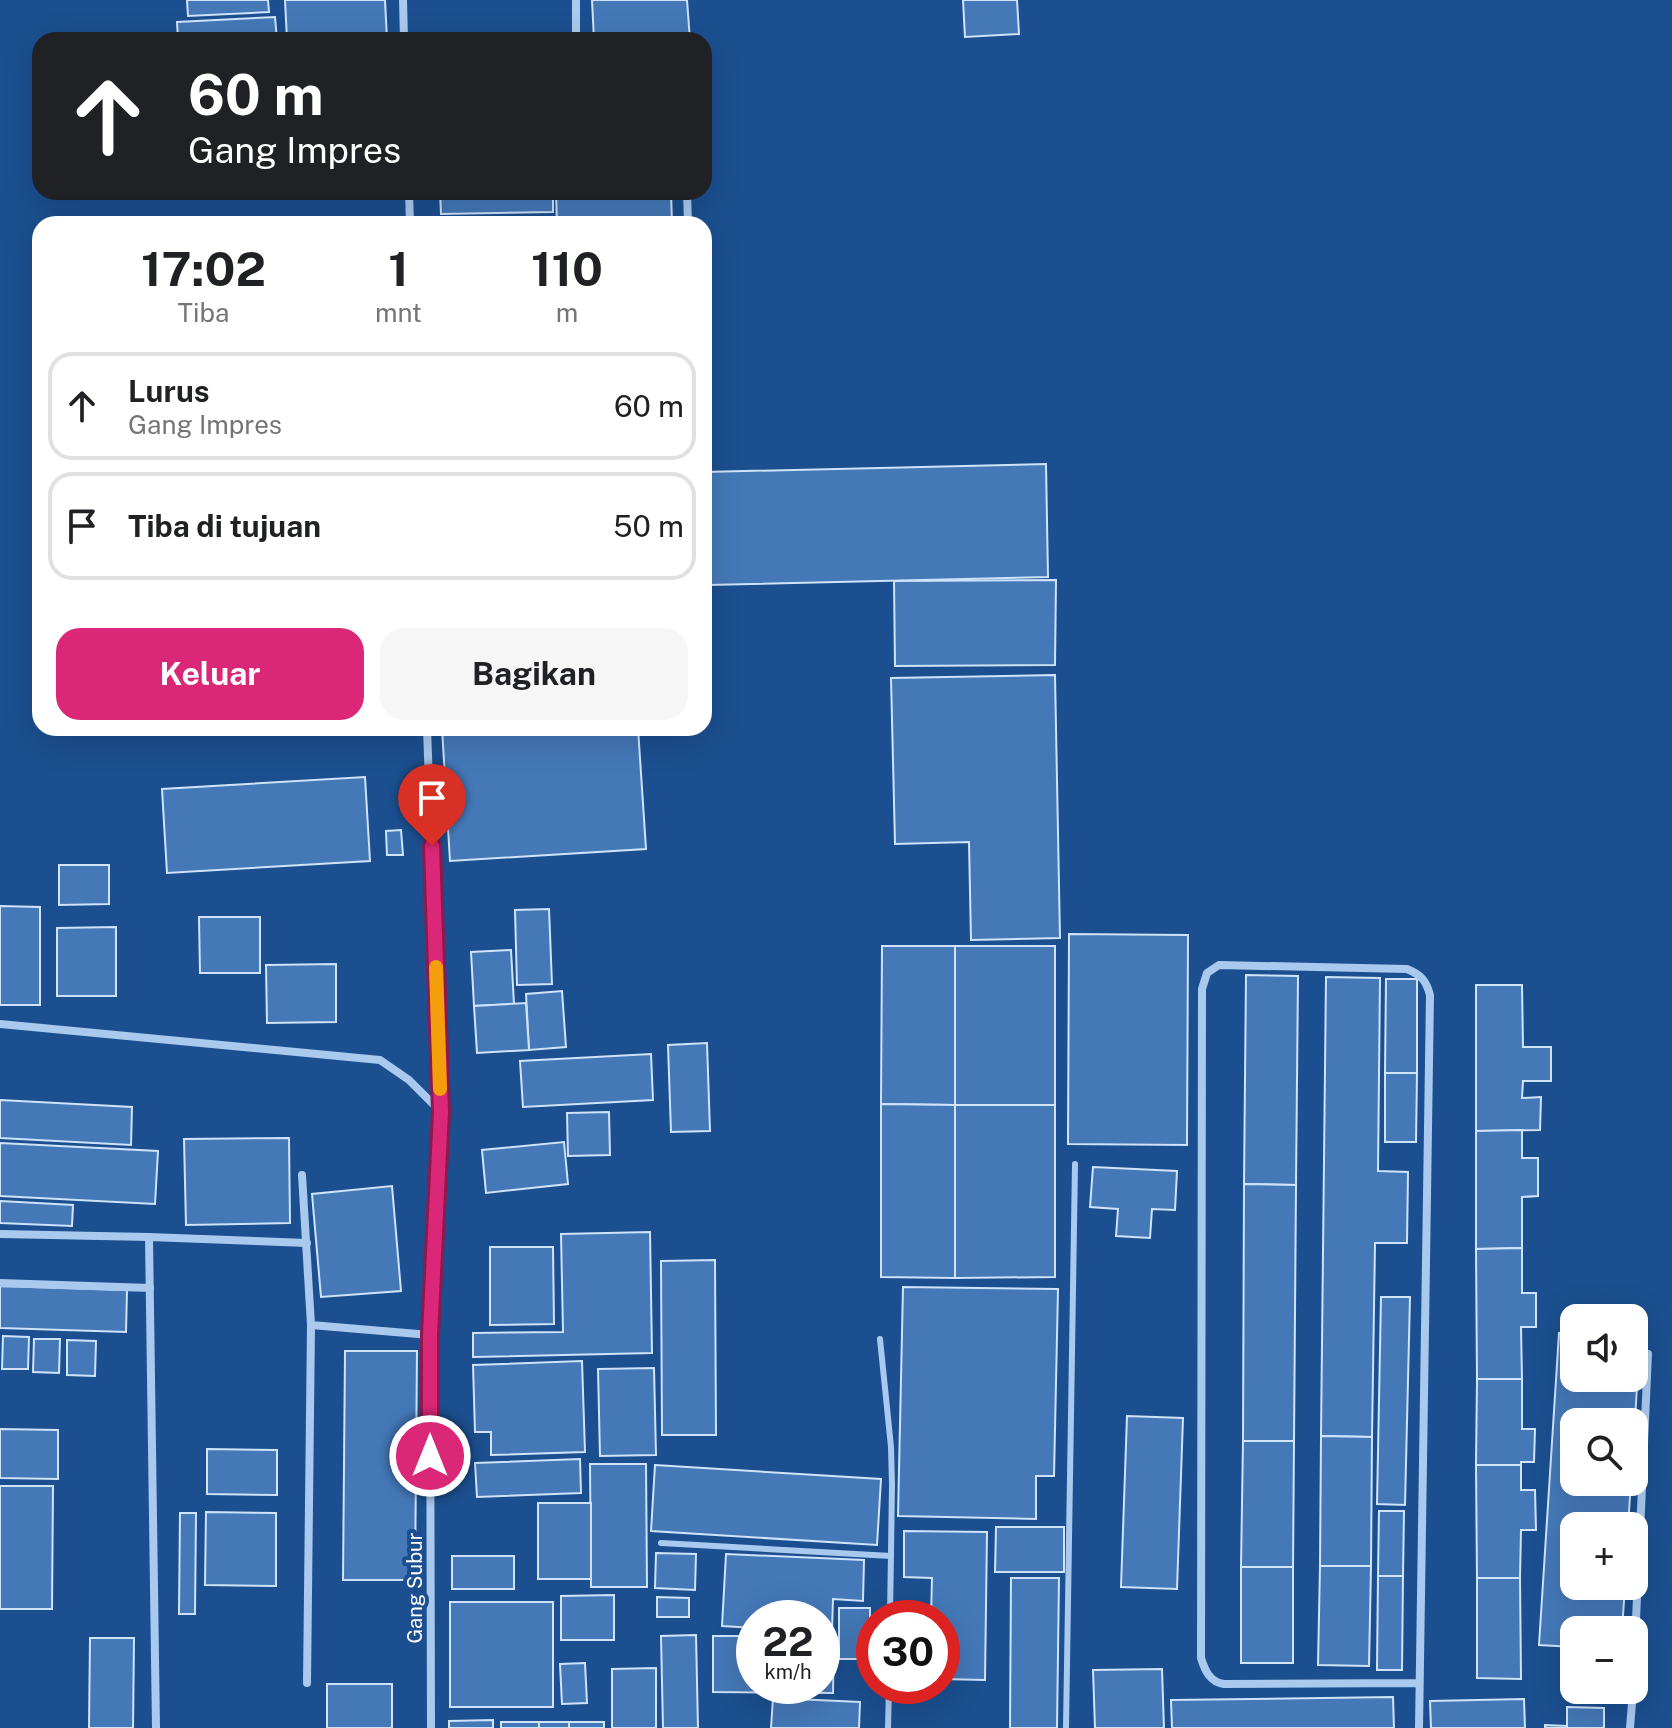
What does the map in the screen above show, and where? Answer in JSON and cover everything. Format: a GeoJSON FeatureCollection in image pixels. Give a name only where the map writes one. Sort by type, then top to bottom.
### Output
{"type":"FeatureCollection","features":[{"type":"Feature","properties":{"kind":"street"},"geometry":{"type":"LineString","coordinates":[[403,0],[404,32]]}},
{"type":"Feature","properties":{"kind":"street"},"geometry":{"type":"LineString","coordinates":[[576,0],[576,32]]}},
{"type":"Feature","properties":{"kind":"street","name":"Gang Subur"},"geometry":{"type":"LineString","coordinates":[[427,736],[441,1112],[430,1335],[431,1728]]}},
{"type":"Feature","properties":{"kind":"street"},"geometry":{"type":"LineString","coordinates":[[1418,1683],[1224,1684],[1211,1678],[1201,1658],[1202,989],[1207,973],[1219,965],[1407,969],[1424,978],[1428,986],[1430,1026],[1419,1728]]}},
{"type":"Feature","properties":{"kind":"street"},"geometry":{"type":"LineString","coordinates":[[0,1024],[380,1060],[409,1080],[441,1112]]}},
{"type":"Feature","properties":{"kind":"street"},"geometry":{"type":"LineString","coordinates":[[302,1175],[311,1325],[307,1683]]}},
{"type":"Feature","properties":{"kind":"street"},"geometry":{"type":"LineString","coordinates":[[0,1234],[307,1243]]}},
{"type":"Feature","properties":{"kind":"street"},"geometry":{"type":"LineString","coordinates":[[149,1237],[156,1728]]}},
{"type":"Feature","properties":{"kind":"street"},"geometry":{"type":"LineString","coordinates":[[0,1283],[150,1288]]}},
{"type":"Feature","properties":{"kind":"street"},"geometry":{"type":"LineString","coordinates":[[311,1325],[430,1335]]}},
{"type":"Feature","properties":{"kind":"street"},"geometry":{"type":"LineString","coordinates":[[1636,1616],[1646,1392]]}},
{"type":"Feature","properties":{"kind":"street"},"geometry":{"type":"LineString","coordinates":[[1630,1728],[1632,1704]]}},
{"type":"Feature","properties":{"kind":"lane"},"geometry":{"type":"LineString","coordinates":[[1066,1728],[1075,1164]]}},
{"type":"Feature","properties":{"kind":"lane"},"geometry":{"type":"LineString","coordinates":[[880,1339],[891,1447],[890,1600]]}},
{"type":"Feature","properties":{"kind":"lane"},"geometry":{"type":"LineString","coordinates":[[661,1543],[891,1556]]}},
{"type":"Feature","properties":{"kind":"lane"},"geometry":{"type":"LineString","coordinates":[[888,1728],[889,1704]]}},
{"type":"Feature","properties":{"kind":"building"},"geometry":{"type":"Polygon","coordinates":[[[187,0],[268,0],[269,12],[188,16],[187,0]]]}},
{"type":"Feature","properties":{"kind":"building"},"geometry":{"type":"Polygon","coordinates":[[[285,0],[385,0],[387,32],[287,32],[285,0]]]}},
{"type":"Feature","properties":{"kind":"building"},"geometry":{"type":"Polygon","coordinates":[[[592,0],[687,0],[689,32],[594,32],[592,0]]]}},
{"type":"Feature","properties":{"kind":"building"},"geometry":{"type":"Polygon","coordinates":[[[963,0],[1017,0],[1019,34],[965,37],[963,0]]]}},
{"type":"Feature","properties":{"kind":"building"},"geometry":{"type":"Polygon","coordinates":[[[275,17],[276,32],[178,32],[177,22],[275,17]]]}},
{"type":"Feature","properties":{"kind":"building"},"geometry":{"type":"Polygon","coordinates":[[[440,200],[553,200],[553,212],[441,214],[440,200]]]}},
{"type":"Feature","properties":{"kind":"building"},"geometry":{"type":"Polygon","coordinates":[[[556,200],[671,200],[672,216],[557,216],[556,200]]]}},
{"type":"Feature","properties":{"kind":"building"},"geometry":{"type":"Polygon","coordinates":[[[1046,464],[1048,577],[712,585],[712,472],[1046,464]]]}},
{"type":"Feature","properties":{"kind":"building"},"geometry":{"type":"Polygon","coordinates":[[[1056,580],[1055,665],[895,666],[894,581],[1056,580]]]}},
{"type":"Feature","properties":{"kind":"building"},"geometry":{"type":"Polygon","coordinates":[[[1055,675],[1060,938],[971,940],[969,842],[895,844],[891,678],[1055,675]]]}},
{"type":"Feature","properties":{"kind":"building"},"geometry":{"type":"Polygon","coordinates":[[[442,736],[639,736],[646,849],[450,861],[442,736]]]}},
{"type":"Feature","properties":{"kind":"building"},"geometry":{"type":"Polygon","coordinates":[[[365,777],[370,861],[167,873],[162,789],[365,777]]]}},
{"type":"Feature","properties":{"kind":"building"},"geometry":{"type":"Polygon","coordinates":[[[401,830],[403,855],[387,855],[386,831],[401,830]]]}},
{"type":"Feature","properties":{"kind":"building"},"geometry":{"type":"Polygon","coordinates":[[[59,865],[109,865],[109,904],[59,905],[59,865]]]}},
{"type":"Feature","properties":{"kind":"building"},"geometry":{"type":"Polygon","coordinates":[[[0,906],[40,907],[40,1005],[0,1005],[0,906]]]}},
{"type":"Feature","properties":{"kind":"building"},"geometry":{"type":"Polygon","coordinates":[[[549,909],[552,984],[517,985],[515,910],[549,909]]]}},
{"type":"Feature","properties":{"kind":"building"},"geometry":{"type":"Polygon","coordinates":[[[199,917],[260,917],[260,973],[200,973],[199,917]]]}},
{"type":"Feature","properties":{"kind":"building"},"geometry":{"type":"Polygon","coordinates":[[[116,927],[116,996],[57,996],[57,928],[116,927]]]}},
{"type":"Feature","properties":{"kind":"building"},"geometry":{"type":"Polygon","coordinates":[[[1069,934],[1188,935],[1187,1145],[1068,1144],[1069,934]]]}},
{"type":"Feature","properties":{"kind":"building"},"geometry":{"type":"Polygon","coordinates":[[[882,946],[955,946],[955,1105],[881,1104],[882,946]]]}},
{"type":"Feature","properties":{"kind":"building"},"geometry":{"type":"Polygon","coordinates":[[[955,946],[1055,946],[1055,1105],[955,1105],[955,946]]]}},
{"type":"Feature","properties":{"kind":"building"},"geometry":{"type":"Polygon","coordinates":[[[511,950],[514,1004],[474,1006],[471,952],[511,950]]]}},
{"type":"Feature","properties":{"kind":"building"},"geometry":{"type":"Polygon","coordinates":[[[336,964],[336,1022],[267,1023],[266,965],[336,964]]]}},
{"type":"Feature","properties":{"kind":"building"},"geometry":{"type":"Polygon","coordinates":[[[1246,975],[1298,976],[1296,1185],[1244,1184],[1246,975]]]}},
{"type":"Feature","properties":{"kind":"building"},"geometry":{"type":"Polygon","coordinates":[[[1326,977],[1380,978],[1378,1171],[1408,1172],[1407,1243],[1375,1243],[1372,1437],[1321,1436],[1326,977]]]}},
{"type":"Feature","properties":{"kind":"building"},"geometry":{"type":"Polygon","coordinates":[[[1386,979],[1417,979],[1417,1073],[1385,1073],[1386,979]]]}},
{"type":"Feature","properties":{"kind":"building"},"geometry":{"type":"Polygon","coordinates":[[[1476,985],[1522,985],[1523,1047],[1551,1047],[1551,1081],[1523,1081],[1522,1098],[1541,1097],[1540,1130],[1476,1131],[1476,985]]]}},
{"type":"Feature","properties":{"kind":"building"},"geometry":{"type":"Polygon","coordinates":[[[562,991],[566,1047],[529,1050],[526,994],[562,991]]]}},
{"type":"Feature","properties":{"kind":"building"},"geometry":{"type":"Polygon","coordinates":[[[526,1003],[529,1050],[477,1053],[474,1006],[526,1003]]]}},
{"type":"Feature","properties":{"kind":"building"},"geometry":{"type":"Polygon","coordinates":[[[707,1043],[710,1131],[671,1132],[668,1045],[707,1043]]]}},
{"type":"Feature","properties":{"kind":"building"},"geometry":{"type":"Polygon","coordinates":[[[651,1054],[653,1100],[523,1107],[520,1061],[651,1054]]]}},
{"type":"Feature","properties":{"kind":"building"},"geometry":{"type":"Polygon","coordinates":[[[1385,1073],[1417,1073],[1416,1142],[1385,1142],[1385,1073]]]}},
{"type":"Feature","properties":{"kind":"building"},"geometry":{"type":"Polygon","coordinates":[[[0,1100],[132,1107],[131,1145],[0,1138],[0,1100]]]}},
{"type":"Feature","properties":{"kind":"building"},"geometry":{"type":"Polygon","coordinates":[[[881,1104],[955,1105],[955,1278],[881,1277],[881,1104]]]}},
{"type":"Feature","properties":{"kind":"building"},"geometry":{"type":"Polygon","coordinates":[[[955,1105],[1055,1105],[1055,1277],[955,1278],[955,1105]]]}},
{"type":"Feature","properties":{"kind":"building"},"geometry":{"type":"Polygon","coordinates":[[[609,1112],[610,1155],[568,1156],[567,1113],[609,1112]]]}},
{"type":"Feature","properties":{"kind":"building"},"geometry":{"type":"Polygon","coordinates":[[[1522,1130],[1522,1158],[1538,1158],[1538,1196],[1522,1197],[1522,1248],[1476,1249],[1476,1131],[1522,1130]]]}},
{"type":"Feature","properties":{"kind":"building"},"geometry":{"type":"Polygon","coordinates":[[[289,1138],[290,1223],[186,1225],[184,1139],[289,1138]]]}},
{"type":"Feature","properties":{"kind":"building"},"geometry":{"type":"Polygon","coordinates":[[[564,1142],[568,1184],[486,1193],[482,1150],[564,1142]]]}},
{"type":"Feature","properties":{"kind":"building"},"geometry":{"type":"Polygon","coordinates":[[[0,1143],[158,1151],[155,1204],[0,1196],[0,1143]]]}},
{"type":"Feature","properties":{"kind":"building"},"geometry":{"type":"Polygon","coordinates":[[[1093,1167],[1177,1171],[1175,1210],[1152,1209],[1150,1238],[1116,1236],[1118,1209],[1090,1207],[1093,1167]]]}},
{"type":"Feature","properties":{"kind":"building"},"geometry":{"type":"Polygon","coordinates":[[[1244,1184],[1296,1185],[1294,1441],[1243,1441],[1244,1184]]]}},
{"type":"Feature","properties":{"kind":"building"},"geometry":{"type":"Polygon","coordinates":[[[392,1186],[401,1291],[321,1297],[312,1194],[392,1186]]]}},
{"type":"Feature","properties":{"kind":"building"},"geometry":{"type":"Polygon","coordinates":[[[0,1201],[73,1205],[72,1226],[0,1223],[0,1201]]]}},
{"type":"Feature","properties":{"kind":"building"},"geometry":{"type":"Polygon","coordinates":[[[650,1232],[652,1353],[473,1357],[473,1333],[563,1332],[561,1234],[650,1232]]]}},
{"type":"Feature","properties":{"kind":"building"},"geometry":{"type":"Polygon","coordinates":[[[490,1247],[553,1247],[554,1324],[490,1325],[490,1247]]]}},
{"type":"Feature","properties":{"kind":"building"},"geometry":{"type":"Polygon","coordinates":[[[1522,1248],[1522,1293],[1536,1293],[1536,1327],[1521,1327],[1522,1379],[1477,1379],[1476,1249],[1522,1248]]]}},
{"type":"Feature","properties":{"kind":"building"},"geometry":{"type":"Polygon","coordinates":[[[715,1260],[716,1435],[662,1435],[661,1261],[715,1260]]]}},
{"type":"Feature","properties":{"kind":"building"},"geometry":{"type":"Polygon","coordinates":[[[0,1286],[127,1290],[126,1332],[0,1328],[0,1286]]]}},
{"type":"Feature","properties":{"kind":"building"},"geometry":{"type":"Polygon","coordinates":[[[903,1287],[1058,1289],[1054,1476],[1036,1476],[1036,1519],[898,1516],[903,1287]]]}},
{"type":"Feature","properties":{"kind":"building"},"geometry":{"type":"Polygon","coordinates":[[[1381,1297],[1410,1297],[1405,1505],[1377,1504],[1381,1297]]]}},
{"type":"Feature","properties":{"kind":"building"},"geometry":{"type":"Polygon","coordinates":[[[1559,1333],[1560,1392],[1637,1392],[1636,1408],[1560,1408],[1560,1496],[1630,1496],[1629,1512],[1560,1512],[1560,1600],[1624,1600],[1623,1616],[1560,1616],[1560,1646],[1539,1645],[1559,1333]]]}},
{"type":"Feature","properties":{"kind":"building"},"geometry":{"type":"Polygon","coordinates":[[[3,1336],[29,1337],[28,1369],[2,1369],[3,1336]]]}},
{"type":"Feature","properties":{"kind":"building"},"geometry":{"type":"Polygon","coordinates":[[[34,1339],[60,1339],[59,1373],[33,1372],[34,1339]]]}},
{"type":"Feature","properties":{"kind":"building"},"geometry":{"type":"Polygon","coordinates":[[[67,1340],[96,1341],[95,1376],[67,1375],[67,1340]]]}},
{"type":"Feature","properties":{"kind":"building"},"geometry":{"type":"Polygon","coordinates":[[[345,1351],[417,1351],[415,1580],[343,1580],[345,1351]]]}},
{"type":"Feature","properties":{"kind":"building"},"geometry":{"type":"Polygon","coordinates":[[[582,1361],[585,1452],[491,1455],[491,1432],[475,1432],[473,1365],[582,1361]]]}},
{"type":"Feature","properties":{"kind":"building"},"geometry":{"type":"Polygon","coordinates":[[[654,1368],[656,1455],[600,1456],[598,1369],[654,1368]]]}},
{"type":"Feature","properties":{"kind":"building"},"geometry":{"type":"Polygon","coordinates":[[[1477,1379],[1522,1379],[1522,1429],[1535,1429],[1534,1462],[1476,1465],[1477,1379]]]}},
{"type":"Feature","properties":{"kind":"building"},"geometry":{"type":"Polygon","coordinates":[[[1127,1416],[1183,1418],[1177,1589],[1121,1587],[1127,1416]]]}},
{"type":"Feature","properties":{"kind":"building"},"geometry":{"type":"Polygon","coordinates":[[[0,1429],[58,1430],[58,1479],[0,1478],[0,1429]]]}},
{"type":"Feature","properties":{"kind":"building"},"geometry":{"type":"Polygon","coordinates":[[[1321,1436],[1372,1437],[1371,1566],[1320,1566],[1321,1436]]]}},
{"type":"Feature","properties":{"kind":"building"},"geometry":{"type":"Polygon","coordinates":[[[1243,1441],[1294,1441],[1293,1567],[1241,1567],[1243,1441]]]}},
{"type":"Feature","properties":{"kind":"building"},"geometry":{"type":"Polygon","coordinates":[[[207,1449],[277,1450],[277,1495],[207,1494],[207,1449]]]}},
{"type":"Feature","properties":{"kind":"building"},"geometry":{"type":"Polygon","coordinates":[[[580,1459],[581,1493],[477,1497],[475,1463],[580,1459]]]}},
{"type":"Feature","properties":{"kind":"building"},"geometry":{"type":"Polygon","coordinates":[[[590,1464],[646,1464],[647,1587],[591,1587],[590,1464]]]}},
{"type":"Feature","properties":{"kind":"building"},"geometry":{"type":"Polygon","coordinates":[[[655,1465],[881,1479],[877,1545],[651,1531],[655,1465]]]}},
{"type":"Feature","properties":{"kind":"building"},"geometry":{"type":"Polygon","coordinates":[[[1476,1465],[1521,1465],[1521,1490],[1535,1490],[1536,1530],[1521,1530],[1520,1578],[1477,1578],[1476,1465]]]}},
{"type":"Feature","properties":{"kind":"building"},"geometry":{"type":"Polygon","coordinates":[[[0,1486],[53,1486],[52,1609],[0,1609],[0,1486]]]}},
{"type":"Feature","properties":{"kind":"building"},"geometry":{"type":"Polygon","coordinates":[[[538,1503],[591,1503],[591,1579],[538,1579],[538,1503]]]}},
{"type":"Feature","properties":{"kind":"building"},"geometry":{"type":"Polygon","coordinates":[[[1379,1511],[1404,1511],[1403,1576],[1378,1576],[1379,1511]]]}},
{"type":"Feature","properties":{"kind":"building"},"geometry":{"type":"Polygon","coordinates":[[[206,1512],[276,1513],[276,1586],[205,1585],[206,1512]]]}},
{"type":"Feature","properties":{"kind":"building"},"geometry":{"type":"Polygon","coordinates":[[[180,1513],[196,1513],[195,1614],[179,1614],[180,1513]]]}},
{"type":"Feature","properties":{"kind":"building"},"geometry":{"type":"Polygon","coordinates":[[[996,1527],[1064,1527],[1064,1572],[995,1572],[996,1527]]]}},
{"type":"Feature","properties":{"kind":"building"},"geometry":{"type":"Polygon","coordinates":[[[904,1531],[987,1532],[985,1680],[960,1679],[960,1600],[931,1600],[932,1578],[904,1577],[904,1531]]]}},
{"type":"Feature","properties":{"kind":"building"},"geometry":{"type":"Polygon","coordinates":[[[656,1553],[696,1554],[695,1590],[655,1588],[656,1553]]]}},
{"type":"Feature","properties":{"kind":"building"},"geometry":{"type":"Polygon","coordinates":[[[726,1554],[864,1560],[863,1600],[736,1600],[736,1627],[722,1626],[726,1554]]]}},
{"type":"Feature","properties":{"kind":"building"},"geometry":{"type":"Polygon","coordinates":[[[452,1556],[514,1556],[514,1589],[452,1589],[452,1556]]]}},
{"type":"Feature","properties":{"kind":"building"},"geometry":{"type":"Polygon","coordinates":[[[1320,1566],[1371,1566],[1369,1666],[1318,1665],[1320,1566]]]}},
{"type":"Feature","properties":{"kind":"building"},"geometry":{"type":"Polygon","coordinates":[[[1241,1567],[1293,1567],[1293,1663],[1241,1663],[1241,1567]]]}},
{"type":"Feature","properties":{"kind":"building"},"geometry":{"type":"Polygon","coordinates":[[[1378,1576],[1403,1576],[1402,1670],[1377,1670],[1378,1576]]]}},
{"type":"Feature","properties":{"kind":"building"},"geometry":{"type":"Polygon","coordinates":[[[1011,1578],[1059,1578],[1057,1728],[1010,1728],[1011,1578]]]}},
{"type":"Feature","properties":{"kind":"building"},"geometry":{"type":"Polygon","coordinates":[[[1477,1578],[1520,1578],[1521,1679],[1477,1678],[1477,1578]]]}},
{"type":"Feature","properties":{"kind":"building"},"geometry":{"type":"Polygon","coordinates":[[[614,1595],[614,1640],[561,1640],[561,1596],[614,1595]]]}},
{"type":"Feature","properties":{"kind":"building"},"geometry":{"type":"Polygon","coordinates":[[[657,1597],[689,1598],[689,1617],[657,1617],[657,1597]]]}},
{"type":"Feature","properties":{"kind":"building"},"geometry":{"type":"Polygon","coordinates":[[[450,1602],[553,1602],[553,1707],[450,1707],[450,1602]]]}},
{"type":"Feature","properties":{"kind":"building"},"geometry":{"type":"Polygon","coordinates":[[[840,1608],[856,1608],[856,1659],[840,1659],[840,1608]]]}},
{"type":"Feature","properties":{"kind":"building"},"geometry":{"type":"Polygon","coordinates":[[[696,1635],[698,1728],[663,1728],[661,1636],[696,1635]]]}},
{"type":"Feature","properties":{"kind":"building"},"geometry":{"type":"Polygon","coordinates":[[[713,1636],[736,1636],[736,1692],[713,1692],[713,1636]]]}},
{"type":"Feature","properties":{"kind":"building"},"geometry":{"type":"Polygon","coordinates":[[[90,1638],[134,1638],[133,1728],[89,1728],[90,1638]]]}},
{"type":"Feature","properties":{"kind":"building"},"geometry":{"type":"Polygon","coordinates":[[[585,1663],[587,1703],[562,1704],[560,1664],[585,1663]]]}},
{"type":"Feature","properties":{"kind":"building"},"geometry":{"type":"Polygon","coordinates":[[[656,1668],[656,1728],[612,1728],[612,1669],[656,1668]]]}},
{"type":"Feature","properties":{"kind":"building"},"geometry":{"type":"Polygon","coordinates":[[[1162,1669],[1164,1728],[1095,1728],[1093,1670],[1162,1669]]]}},
{"type":"Feature","properties":{"kind":"building"},"geometry":{"type":"Polygon","coordinates":[[[327,1684],[392,1684],[392,1728],[327,1728],[327,1684]]]}},
{"type":"Feature","properties":{"kind":"building"},"geometry":{"type":"Polygon","coordinates":[[[1393,1697],[1394,1728],[1172,1728],[1171,1700],[1393,1697]]]}},
{"type":"Feature","properties":{"kind":"building"},"geometry":{"type":"Polygon","coordinates":[[[1524,1699],[1525,1728],[1431,1728],[1430,1701],[1524,1699]]]}},
{"type":"Feature","properties":{"kind":"building"},"geometry":{"type":"Polygon","coordinates":[[[840,1701],[860,1704],[859,1728],[771,1728],[773,1704],[840,1704],[840,1701]]]}},
{"type":"Feature","properties":{"kind":"building"},"geometry":{"type":"Polygon","coordinates":[[[1567,1707],[1604,1708],[1604,1728],[1545,1728],[1545,1725],[1567,1726],[1567,1707]]]}},
{"type":"Feature","properties":{"kind":"building"},"geometry":{"type":"Polygon","coordinates":[[[493,1720],[493,1728],[449,1728],[449,1721],[493,1720]]]}},
{"type":"Feature","properties":{"kind":"building"},"geometry":{"type":"Polygon","coordinates":[[[501,1722],[539,1722],[539,1728],[501,1728],[501,1722]]]}},
{"type":"Feature","properties":{"kind":"building"},"geometry":{"type":"Polygon","coordinates":[[[539,1722],[569,1722],[569,1728],[539,1728],[539,1722]]]}},
{"type":"Feature","properties":{"kind":"building"},"geometry":{"type":"Polygon","coordinates":[[[569,1722],[604,1722],[604,1728],[569,1728],[569,1722]]]}},
{"type":"Feature","properties":{"kind":"slow traffic"},"geometry":{"type":"LineString","coordinates":[[436,967],[440,1089]]}},
{"type":"Feature","properties":{"kind":"route"},"geometry":{"type":"LineString","coordinates":[[430,1456],[430,1335],[441,1112],[432,846]]}}]}
